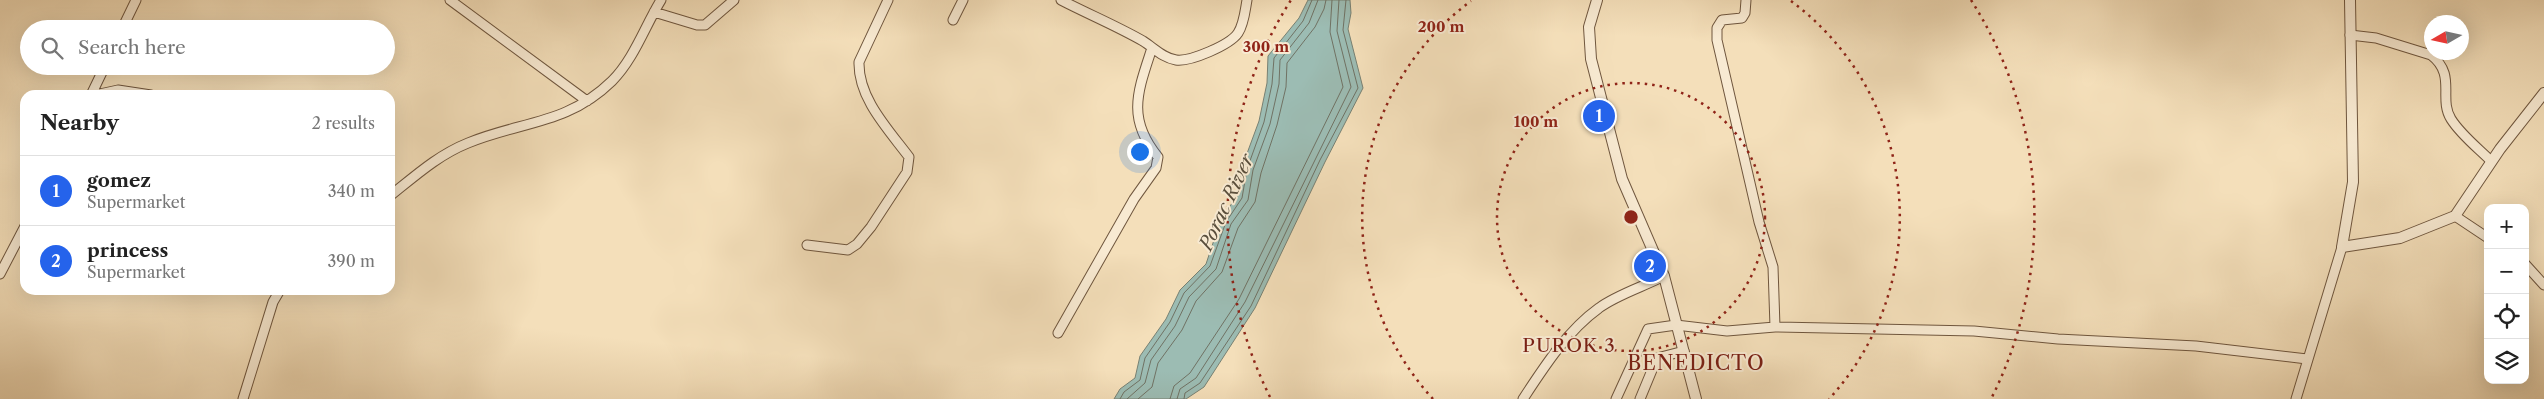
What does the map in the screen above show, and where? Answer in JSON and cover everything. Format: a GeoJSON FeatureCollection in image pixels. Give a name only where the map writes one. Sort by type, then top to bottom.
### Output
{"type":"FeatureCollection","features":[{"type":"Feature","properties":{"kind":"street"},"geometry":{"type":"LineString","coordinates":[[126,20],[136,0]]}},
{"type":"Feature","properties":{"kind":"street"},"geometry":{"type":"LineString","coordinates":[[450,0],[587,101]]}},
{"type":"Feature","properties":{"kind":"street"},"geometry":{"type":"LineString","coordinates":[[395,192],[438,157],[458,147],[482,138],[544,122],[587,101],[614,79],[626,64],[662,0]]}},
{"type":"Feature","properties":{"kind":"street"},"geometry":{"type":"LineString","coordinates":[[654,12],[697,25],[705,25],[734,0]]}},
{"type":"Feature","properties":{"kind":"street"},"geometry":{"type":"LineString","coordinates":[[807,245],[848,250],[857,244],[903,177],[909,164],[909,157],[865,94],[860,83],[859,62],[888,0]]}},
{"type":"Feature","properties":{"kind":"street"},"geometry":{"type":"LineString","coordinates":[[952,20],[963,0]]}},
{"type":"Feature","properties":{"kind":"street"},"geometry":{"type":"LineString","coordinates":[[1061,0],[1176,60],[1186,60],[1230,42],[1238,34],[1243,23],[1247,0]]}},
{"type":"Feature","properties":{"kind":"street"},"geometry":{"type":"LineString","coordinates":[[1596,0],[1589,27],[1591,59],[1622,180],[1664,276],[1696,399]]}},
{"type":"Feature","properties":{"kind":"street"},"geometry":{"type":"LineString","coordinates":[[1746,0],[1745,13],[1742,18],[1722,20],[1717,28],[1716,40],[1758,222],[1774,267],[1775,327]]}},
{"type":"Feature","properties":{"kind":"street"},"geometry":{"type":"LineString","coordinates":[[2296,399],[2342,247],[2353,182],[2350,0]]}},
{"type":"Feature","properties":{"kind":"street"},"geometry":{"type":"LineString","coordinates":[[2350,34],[2376,38],[2431,55],[2439,61],[2447,83],[2447,105],[2452,120],[2491,162]]}},
{"type":"Feature","properties":{"kind":"street"},"geometry":{"type":"LineString","coordinates":[[1058,333],[1134,199],[1156,168],[1158,157],[1148,145],[1140,128],[1136,112],[1141,83],[1152,48]]}},
{"type":"Feature","properties":{"kind":"street"},"geometry":{"type":"LineString","coordinates":[[95,90],[101,75]]}},
{"type":"Feature","properties":{"kind":"street"},"geometry":{"type":"LineString","coordinates":[[2342,247],[2400,238],[2455,216],[2491,162],[2544,93]]}},
{"type":"Feature","properties":{"kind":"street"},"geometry":{"type":"LineString","coordinates":[[2455,216],[2484,235]]}},
{"type":"Feature","properties":{"kind":"street"},"geometry":{"type":"LineString","coordinates":[[0,274],[20,236]]}},
{"type":"Feature","properties":{"kind":"street"},"geometry":{"type":"LineString","coordinates":[[2529,268],[2544,285]]}},
{"type":"Feature","properties":{"kind":"street"},"geometry":{"type":"LineString","coordinates":[[1523,399],[1562,345],[1599,307],[1664,276]]}},
{"type":"Feature","properties":{"kind":"street"},"geometry":{"type":"LineString","coordinates":[[243,399],[273,302],[277,295]]}},
{"type":"Feature","properties":{"kind":"street"},"geometry":{"type":"LineString","coordinates":[[1616,399],[1648,329],[1676,325],[1726,331],[1775,327],[1974,331],[2058,339],[2196,346],[2307,359]]}},
{"type":"Feature","properties":{"kind":"street"},"geometry":{"type":"LineString","coordinates":[[1640,399],[1657,358],[1684,351]]}},
{"type":"Feature","properties":{"kind":"water"},"geometry":{"type":"Polygon","coordinates":[[[1308,0],[1350,0],[1351,13],[1348,29],[1363,88],[1325,162],[1255,308],[1204,387],[1186,399],[1114,399],[1120,389],[1135,378],[1140,356],[1166,319],[1180,290],[1206,264],[1221,219],[1237,196],[1242,167],[1259,121],[1267,83],[1268,56],[1299,18],[1308,0]]]}},
{"type":"Feature","properties":{"kind":"place","name":"gomez"},"geometry":{"type":"Point","coordinates":[1599,116]}},
{"type":"Feature","properties":{"kind":"place","name":"princess"},"geometry":{"type":"Point","coordinates":[1650,266]}},
{"type":"Feature","properties":{"kind":"district","name":"PUROK 3"},"geometry":{"type":"Point","coordinates":[1569,345]}},
{"type":"Feature","properties":{"kind":"district","name":"BENEDICTO"},"geometry":{"type":"Point","coordinates":[1696,363]}},
{"type":"Feature","properties":{"kind":"water label","name":"Porac River"},"geometry":{"type":"Point","coordinates":[1226,202]}}]}
